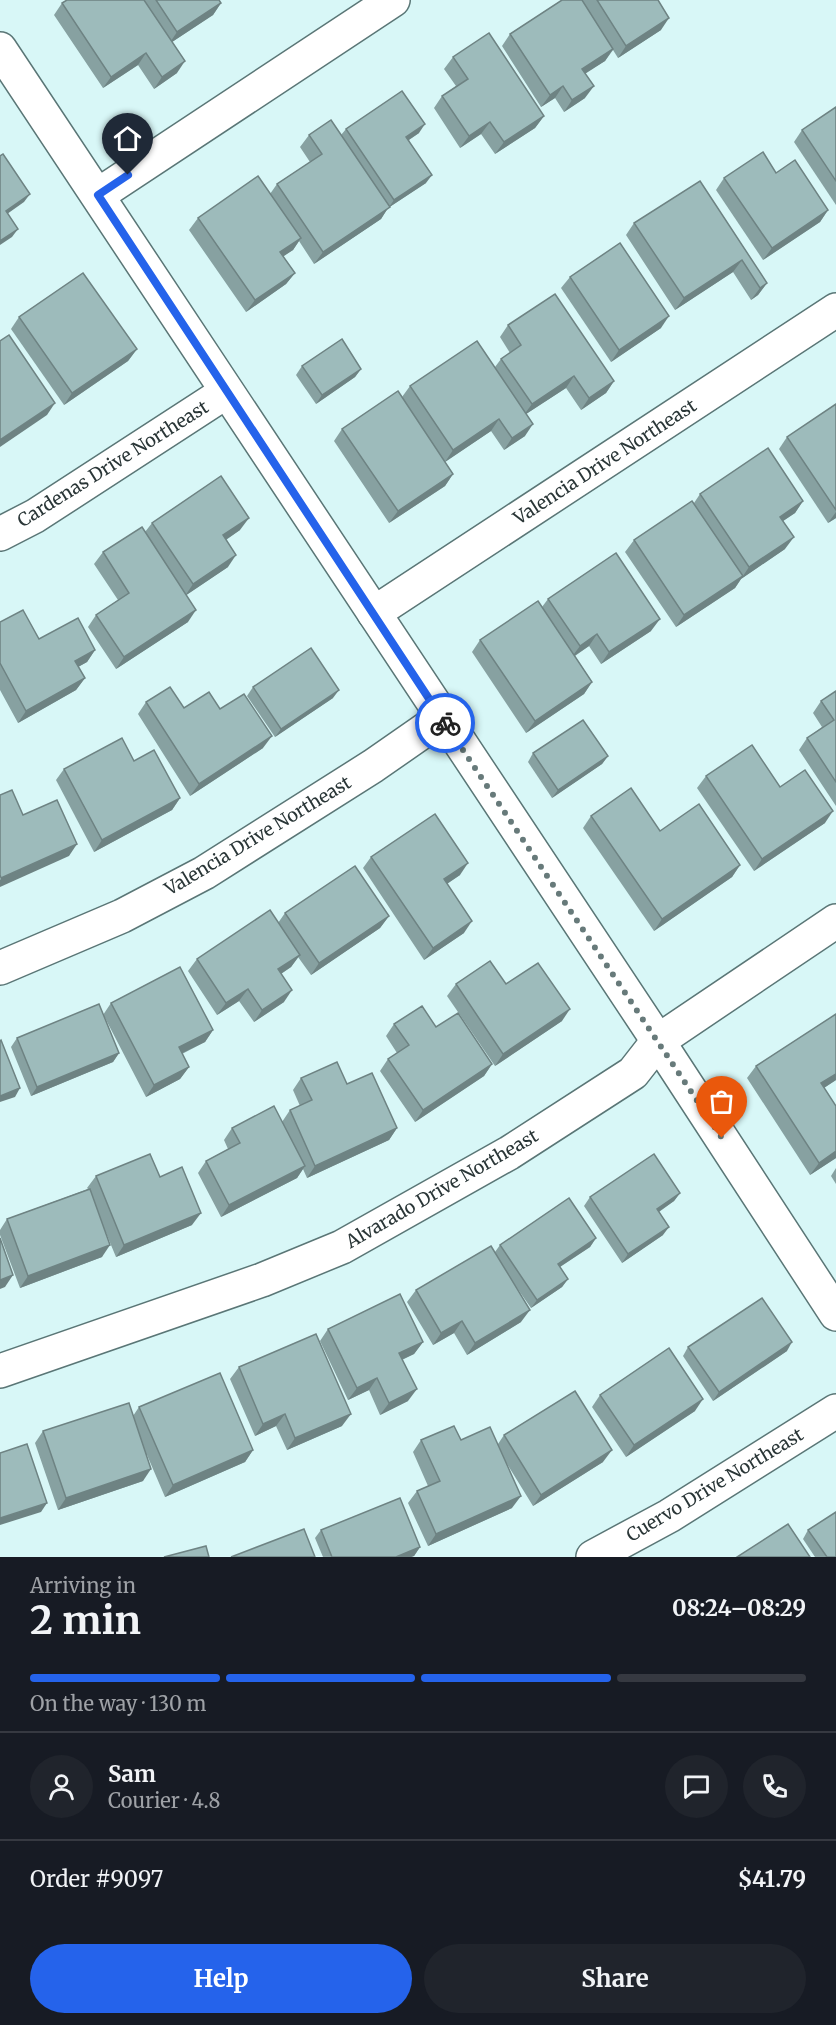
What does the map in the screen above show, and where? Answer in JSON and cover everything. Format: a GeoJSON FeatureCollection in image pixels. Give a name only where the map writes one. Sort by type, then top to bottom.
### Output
{"type":"FeatureCollection","features":[{"type":"Feature","properties":{"kind":"street"},"geometry":{"type":"LineString","coordinates":[[98,195],[393,0]]}},
{"type":"Feature","properties":{"kind":"street"},"geometry":{"type":"LineString","coordinates":[[2,58],[98,195],[836,1314]]}},
{"type":"Feature","properties":{"kind":"street","name":"Valencia Drive Northeast"},"geometry":{"type":"LineString","coordinates":[[374,613],[836,310]]}},
{"type":"Feature","properties":{"kind":"street","name":"Cardenas Drive Northeast"},"geometry":{"type":"LineString","coordinates":[[0,534],[35,516],[226,392]]}},
{"type":"Feature","properties":{"kind":"street","name":"Valencia Drive Northeast"},"geometry":{"type":"LineString","coordinates":[[0,968],[122,916],[204,873],[373,766],[442,718]]}},
{"type":"Feature","properties":{"kind":"street","name":"Alvarado Drive Northeast"},"geometry":{"type":"LineString","coordinates":[[0,1371],[261,1281],[342,1247],[498,1159],[633,1073],[658,1041],[836,921]]}},
{"type":"Feature","properties":{"kind":"street","name":"Cuervo Drive Northeast"},"geometry":{"type":"LineString","coordinates":[[593,1557],[669,1516],[836,1411]]}},
{"type":"Feature","properties":{"kind":"building"},"geometry":{"type":"Polygon","coordinates":[[[67,0],[144,0],[185,61],[162,77],[146,53],[111,77],[62,3],[67,0]]]}},
{"type":"Feature","properties":{"kind":"building"},"geometry":{"type":"Polygon","coordinates":[[[156,0],[219,0],[221,3],[177,32],[156,0]]]}},
{"type":"Feature","properties":{"kind":"building"},"geometry":{"type":"Polygon","coordinates":[[[562,0],[582,0],[613,49],[582,69],[594,86],[572,100],[563,86],[550,95],[510,34],[562,0]]]}},
{"type":"Feature","properties":{"kind":"building"},"geometry":{"type":"Polygon","coordinates":[[[597,0],[658,0],[669,18],[626,46],[597,0]]]}},
{"type":"Feature","properties":{"kind":"building"},"geometry":{"type":"Polygon","coordinates":[[[489,33],[544,116],[504,142],[490,122],[469,136],[442,96],[468,79],[453,57],[489,33]]]}},
{"type":"Feature","properties":{"kind":"building"},"geometry":{"type":"Polygon","coordinates":[[[402,91],[425,124],[406,137],[432,175],[394,200],[346,129],[402,91]]]}},
{"type":"Feature","properties":{"kind":"building"},"geometry":{"type":"Polygon","coordinates":[[[836,107],[836,181],[802,130],[836,107]]]}},
{"type":"Feature","properties":{"kind":"building"},"geometry":{"type":"Polygon","coordinates":[[[331,120],[390,207],[323,252],[277,184],[322,154],[309,135],[331,120]]]}},
{"type":"Feature","properties":{"kind":"building"},"geometry":{"type":"Polygon","coordinates":[[[763,152],[776,173],[795,160],[828,210],[772,248],[724,178],[763,152]]]}},
{"type":"Feature","properties":{"kind":"building"},"geometry":{"type":"Polygon","coordinates":[[[3,154],[30,194],[6,211],[18,229],[0,241],[0,156],[3,154]]]}},
{"type":"Feature","properties":{"kind":"building"},"geometry":{"type":"Polygon","coordinates":[[[258,176],[301,238],[280,252],[295,273],[255,300],[198,218],[258,176]]]}},
{"type":"Feature","properties":{"kind":"building"},"geometry":{"type":"Polygon","coordinates":[[[700,181],[767,283],[760,288],[742,260],[684,298],[634,223],[700,181]]]}},
{"type":"Feature","properties":{"kind":"building"},"geometry":{"type":"Polygon","coordinates":[[[620,243],[669,316],[619,350],[570,277],[620,243]]]}},
{"type":"Feature","properties":{"kind":"building"},"geometry":{"type":"Polygon","coordinates":[[[83,273],[137,349],[72,393],[19,317],[83,273]]]}},
{"type":"Feature","properties":{"kind":"building"},"geometry":{"type":"Polygon","coordinates":[[[555,294],[614,381],[589,398],[574,376],[532,404],[501,359],[521,345],[508,325],[555,294]]]}},
{"type":"Feature","properties":{"kind":"building"},"geometry":{"type":"Polygon","coordinates":[[[9,335],[55,403],[0,440],[0,341],[9,335]]]}},
{"type":"Feature","properties":{"kind":"building"},"geometry":{"type":"Polygon","coordinates":[[[342,339],[361,369],[322,395],[302,366],[342,339]]]}},
{"type":"Feature","properties":{"kind":"building"},"geometry":{"type":"Polygon","coordinates":[[[477,341],[533,424],[512,438],[499,419],[453,450],[410,386],[477,341]]]}},
{"type":"Feature","properties":{"kind":"building"},"geometry":{"type":"Polygon","coordinates":[[[398,391],[453,474],[398,511],[342,429],[398,391]]]}},
{"type":"Feature","properties":{"kind":"building"},"geometry":{"type":"Polygon","coordinates":[[[836,404],[836,510],[787,437],[836,404]]]}},
{"type":"Feature","properties":{"kind":"building"},"geometry":{"type":"Polygon","coordinates":[[[768,448],[803,501],[780,517],[794,537],[749,567],[700,494],[768,448]]]}},
{"type":"Feature","properties":{"kind":"building"},"geometry":{"type":"Polygon","coordinates":[[[221,476],[249,518],[223,535],[236,555],[193,584],[152,523],[221,476]]]}},
{"type":"Feature","properties":{"kind":"building"},"geometry":{"type":"Polygon","coordinates":[[[692,501],[743,576],[684,615],[634,540],[692,501]]]}},
{"type":"Feature","properties":{"kind":"building"},"geometry":{"type":"Polygon","coordinates":[[[142,527],[196,610],[124,657],[96,615],[129,593],[103,552],[142,527]]]}},
{"type":"Feature","properties":{"kind":"building"},"geometry":{"type":"Polygon","coordinates":[[[616,553],[660,619],[609,652],[597,634],[580,646],[548,599],[616,553]]]}},
{"type":"Feature","properties":{"kind":"building"},"geometry":{"type":"Polygon","coordinates":[[[538,601],[592,682],[535,721],[480,640],[538,601]]]}},
{"type":"Feature","properties":{"kind":"building"},"geometry":{"type":"Polygon","coordinates":[[[23,610],[39,639],[78,618],[95,650],[75,661],[85,678],[26,711],[0,663],[0,622],[23,610]]]}},
{"type":"Feature","properties":{"kind":"building"},"geometry":{"type":"Polygon","coordinates":[[[311,648],[339,690],[281,729],[253,687],[311,648]]]}},
{"type":"Feature","properties":{"kind":"building"},"geometry":{"type":"Polygon","coordinates":[[[170,687],[184,708],[209,692],[220,709],[244,694],[272,736],[199,784],[146,702],[170,687]]]}},
{"type":"Feature","properties":{"kind":"building"},"geometry":{"type":"Polygon","coordinates":[[[836,691],[836,782],[807,738],[834,720],[821,701],[836,691]]]}},
{"type":"Feature","properties":{"kind":"building"},"geometry":{"type":"Polygon","coordinates":[[[583,720],[608,756],[558,790],[533,753],[583,720]]]}},
{"type":"Feature","properties":{"kind":"building"},"geometry":{"type":"Polygon","coordinates":[[[122,738],[134,761],[154,750],[180,798],[102,840],[64,769],[122,738]]]}},
{"type":"Feature","properties":{"kind":"building"},"geometry":{"type":"Polygon","coordinates":[[[752,745],[780,787],[805,770],[833,811],[762,859],[706,776],[752,745]]]}},
{"type":"Feature","properties":{"kind":"building"},"geometry":{"type":"Polygon","coordinates":[[[631,788],[660,831],[699,804],[740,865],[662,919],[591,816],[631,788]]]}},
{"type":"Feature","properties":{"kind":"building"},"geometry":{"type":"Polygon","coordinates":[[[12,790],[23,815],[57,800],[77,844],[1,878],[0,795],[12,790]]]}},
{"type":"Feature","properties":{"kind":"building"},"geometry":{"type":"Polygon","coordinates":[[[435,814],[468,863],[444,879],[472,921],[433,948],[371,857],[435,814]]]}},
{"type":"Feature","properties":{"kind":"building"},"geometry":{"type":"Polygon","coordinates":[[[355,866],[389,916],[319,963],[285,913],[355,866]]]}},
{"type":"Feature","properties":{"kind":"building"},"geometry":{"type":"Polygon","coordinates":[[[270,910],[300,955],[278,969],[292,990],[262,1010],[248,989],[226,1003],[197,959],[270,910]]]}},
{"type":"Feature","properties":{"kind":"building"},"geometry":{"type":"Polygon","coordinates":[[[490,961],[506,984],[538,963],[570,1009],[503,1054],[456,984],[490,961]]]}},
{"type":"Feature","properties":{"kind":"building"},"geometry":{"type":"Polygon","coordinates":[[[180,967],[213,1030],[179,1047],[189,1067],[154,1085],[111,1003],[180,967]]]}},
{"type":"Feature","properties":{"kind":"building"},"geometry":{"type":"Polygon","coordinates":[[[99,1004],[119,1053],[37,1087],[17,1038],[99,1004]]]}},
{"type":"Feature","properties":{"kind":"building"},"geometry":{"type":"Polygon","coordinates":[[[422,1006],[436,1027],[458,1013],[492,1064],[423,1110],[388,1059],[409,1045],[394,1024],[422,1006]]]}},
{"type":"Feature","properties":{"kind":"building"},"geometry":{"type":"Polygon","coordinates":[[[836,1014],[836,1074],[821,1083],[836,1106],[836,1151],[819,1163],[756,1066],[836,1014]]]}},
{"type":"Feature","properties":{"kind":"building"},"geometry":{"type":"Polygon","coordinates":[[[0,1041],[20,1088],[0,1096],[0,1041]]]}},
{"type":"Feature","properties":{"kind":"building"},"geometry":{"type":"Polygon","coordinates":[[[337,1062],[347,1084],[372,1073],[397,1128],[315,1166],[290,1110],[312,1100],[301,1078],[337,1062]]]}},
{"type":"Feature","properties":{"kind":"building"},"geometry":{"type":"Polygon","coordinates":[[[274,1106],[305,1166],[229,1205],[206,1161],[240,1143],[232,1128],[274,1106]]]}},
{"type":"Feature","properties":{"kind":"building"},"geometry":{"type":"Polygon","coordinates":[[[150,1154],[160,1177],[182,1167],[201,1213],[124,1245],[96,1176],[150,1154]]]}},
{"type":"Feature","properties":{"kind":"building"},"geometry":{"type":"Polygon","coordinates":[[[654,1154],[680,1193],[657,1209],[669,1227],[628,1254],[590,1197],[654,1154]]]}},
{"type":"Feature","properties":{"kind":"building"},"geometry":{"type":"Polygon","coordinates":[[[90,1189],[110,1245],[28,1276],[7,1219],[90,1189]]]}},
{"type":"Feature","properties":{"kind":"building"},"geometry":{"type":"Polygon","coordinates":[[[569,1198],[596,1238],[558,1264],[568,1279],[537,1300],[500,1245],[569,1198]]]}},
{"type":"Feature","properties":{"kind":"building"},"geometry":{"type":"Polygon","coordinates":[[[0,1238],[13,1275],[0,1280],[0,1238]]]}},
{"type":"Feature","properties":{"kind":"building"},"geometry":{"type":"Polygon","coordinates":[[[491,1246],[530,1310],[475,1343],[462,1321],[441,1333],[416,1290],[491,1246]]]}},
{"type":"Feature","properties":{"kind":"building"},"geometry":{"type":"Polygon","coordinates":[[[400,1294],[423,1342],[399,1353],[417,1389],[389,1403],[377,1378],[357,1388],[328,1329],[400,1294]]]}},
{"type":"Feature","properties":{"kind":"building"},"geometry":{"type":"Polygon","coordinates":[[[762,1298],[792,1342],[719,1392],[688,1347],[762,1298]]]}},
{"type":"Feature","properties":{"kind":"building"},"geometry":{"type":"Polygon","coordinates":[[[316,1334],[351,1414],[295,1438],[285,1414],[263,1424],[239,1367],[316,1334]]]}},
{"type":"Feature","properties":{"kind":"building"},"geometry":{"type":"Polygon","coordinates":[[[669,1348],[703,1399],[634,1445],[600,1395],[669,1348]]]}},
{"type":"Feature","properties":{"kind":"building"},"geometry":{"type":"Polygon","coordinates":[[[220,1373],[253,1450],[173,1485],[139,1407],[220,1373]]]}},
{"type":"Feature","properties":{"kind":"building"},"geometry":{"type":"Polygon","coordinates":[[[575,1391],[612,1450],[541,1495],[504,1435],[575,1391]]]}},
{"type":"Feature","properties":{"kind":"building"},"geometry":{"type":"Polygon","coordinates":[[[129,1403],[151,1469],[66,1498],[43,1431],[129,1403]]]}},
{"type":"Feature","properties":{"kind":"building"},"geometry":{"type":"Polygon","coordinates":[[[454,1426],[461,1440],[490,1427],[521,1496],[436,1534],[417,1491],[440,1481],[421,1440],[454,1426]]]}},
{"type":"Feature","properties":{"kind":"building"},"geometry":{"type":"Polygon","coordinates":[[[27,1444],[47,1503],[0,1518],[0,1453],[27,1444]]]}},
{"type":"Feature","properties":{"kind":"building"},"geometry":{"type":"Polygon","coordinates":[[[400,1498],[420,1547],[396,1557],[332,1557],[321,1530],[400,1498]]]}},
{"type":"Feature","properties":{"kind":"building"},"geometry":{"type":"Polygon","coordinates":[[[836,1512],[836,1557],[827,1557],[808,1530],[836,1512]]]}},
{"type":"Feature","properties":{"kind":"building"},"geometry":{"type":"Polygon","coordinates":[[[788,1524],[810,1557],[737,1557],[788,1524]]]}},
{"type":"Feature","properties":{"kind":"building"},"geometry":{"type":"Polygon","coordinates":[[[304,1529],[315,1557],[231,1557],[304,1529]]]}},
{"type":"Feature","properties":{"kind":"building"},"geometry":{"type":"Polygon","coordinates":[[[206,1546],[209,1557],[164,1557],[206,1546]]]}},
{"type":"Feature","properties":{"kind":"way so far"},"geometry":{"type":"LineString","coordinates":[[445,723],[722,1138]]}},
{"type":"Feature","properties":{"kind":"route"},"geometry":{"type":"LineString","coordinates":[[128,175],[98,195],[445,723]]}}]}
